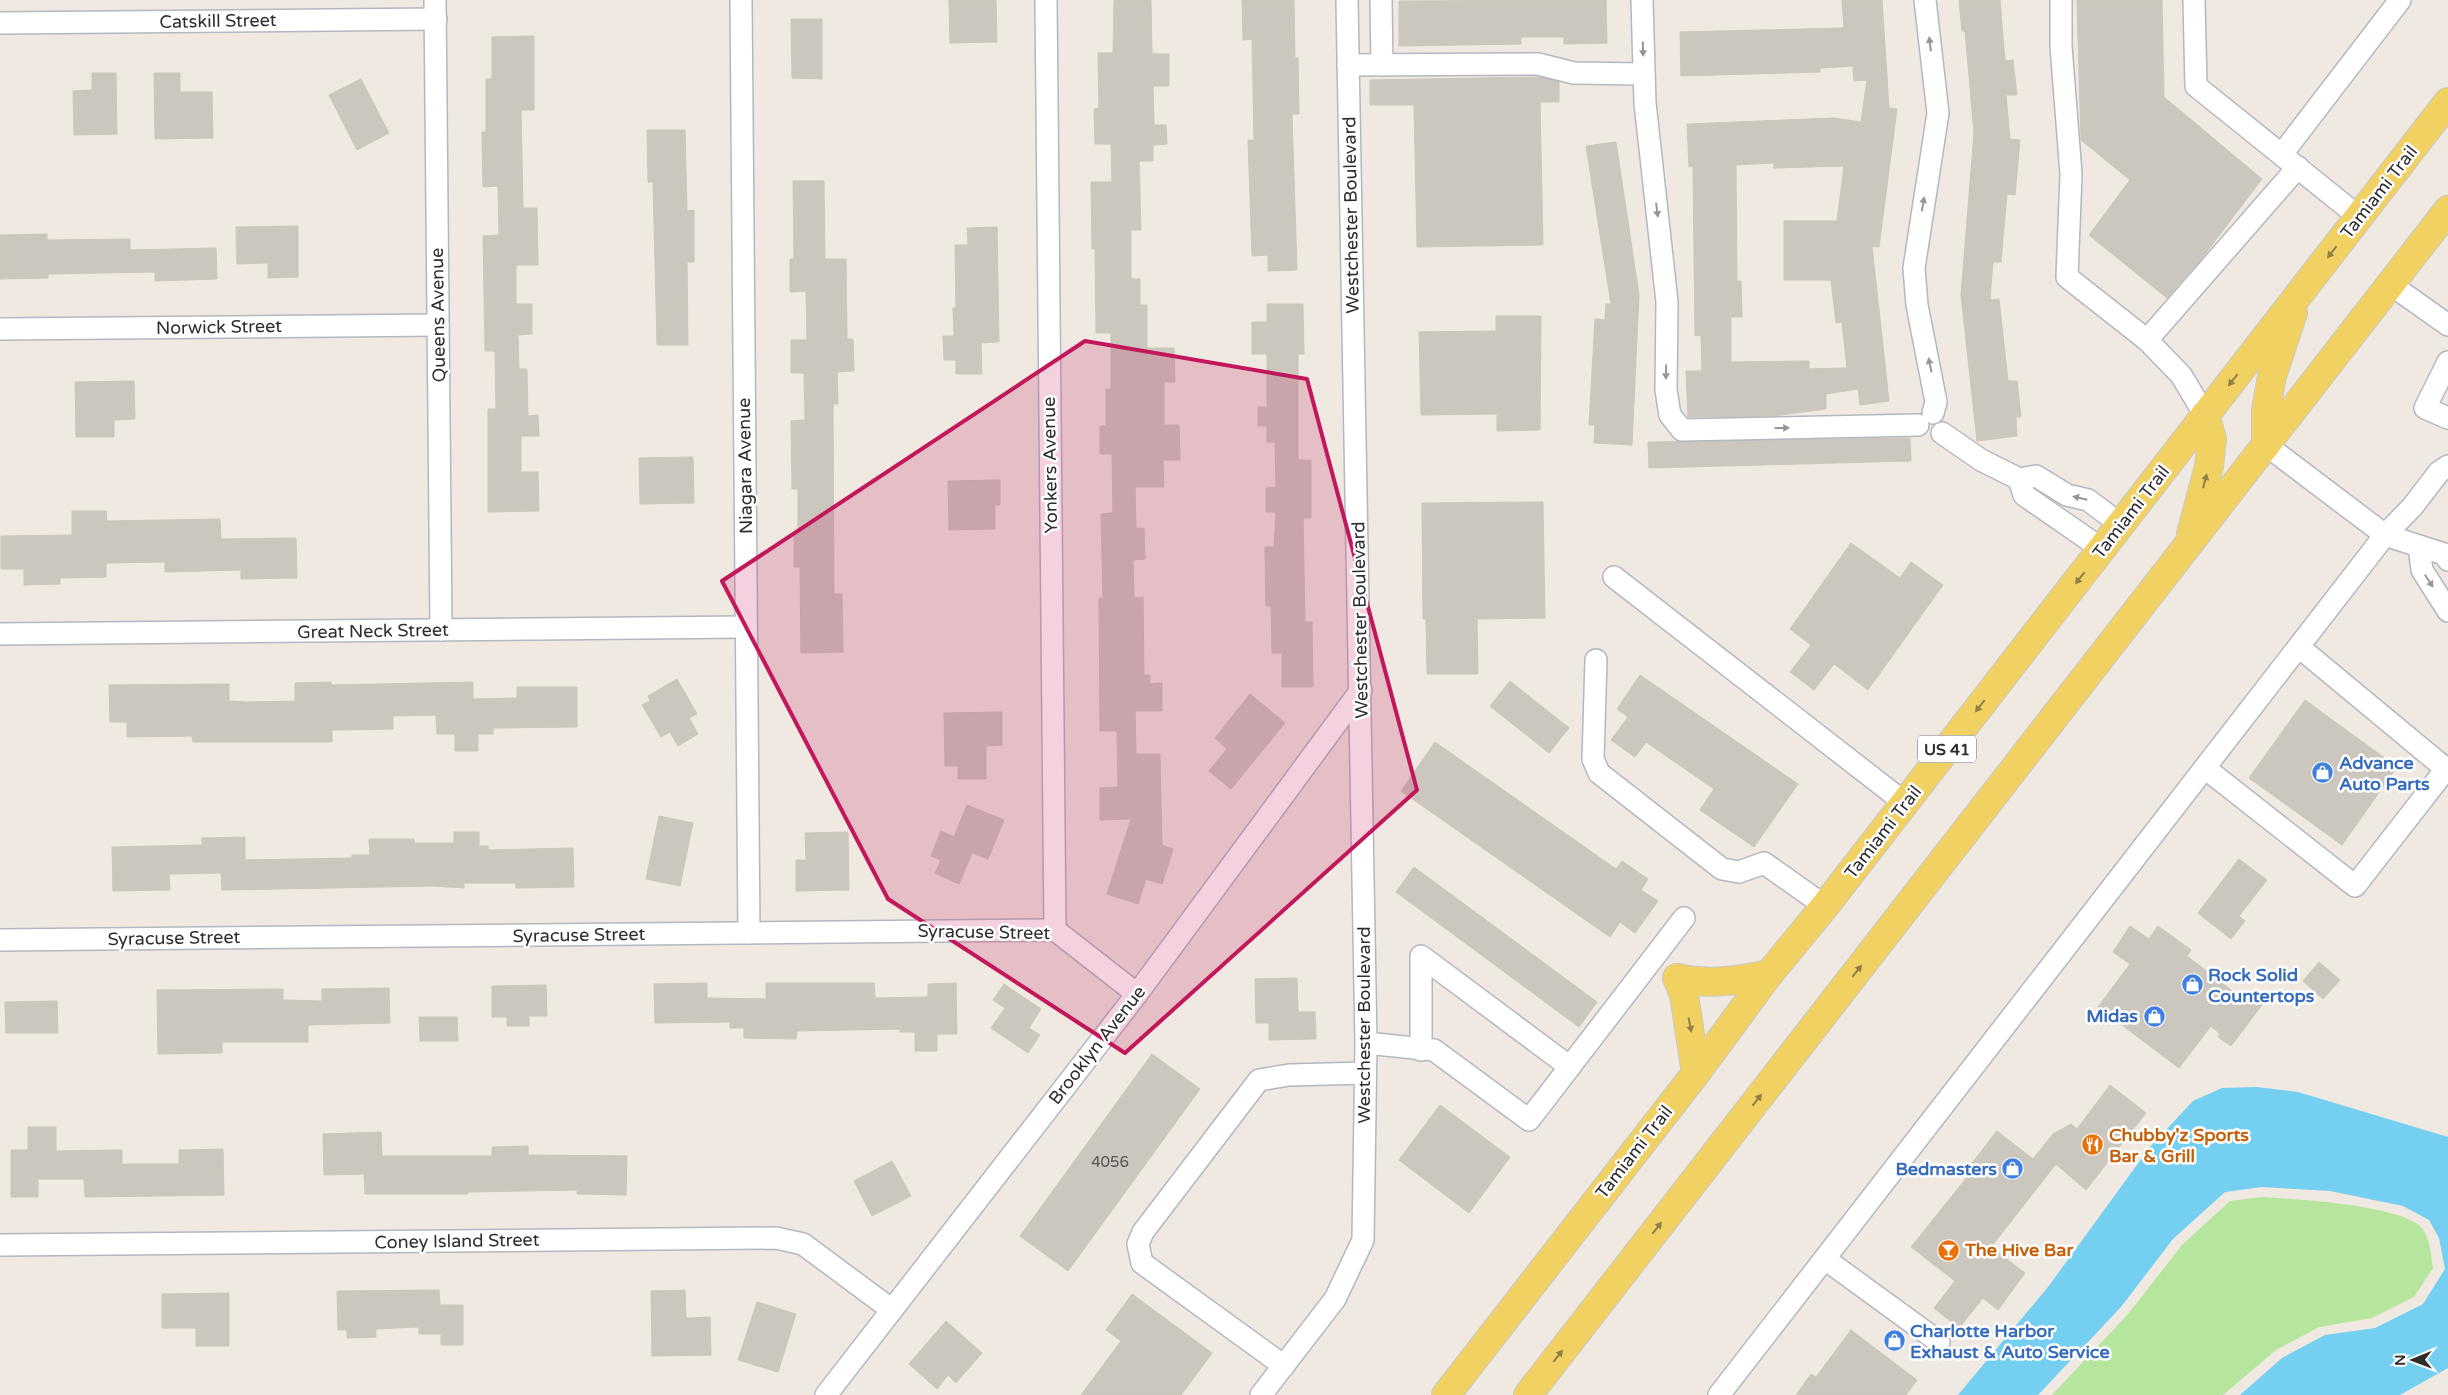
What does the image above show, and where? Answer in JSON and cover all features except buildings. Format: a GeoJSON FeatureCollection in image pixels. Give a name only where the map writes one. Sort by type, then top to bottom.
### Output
{"type":"FeatureCollection","features":[{"type":"Feature","properties":{"kind":"main road","name":"Tamiami Trail"},"geometry":{"type":"LineString","coordinates":[[1446,1395],[1696,1073],[1769,974],[1825,906],[2448,102]]}},
{"type":"Feature","properties":{"kind":"main road"},"geometry":{"type":"LineString","coordinates":[[1528,1395],[2448,210]]}},
{"type":"Feature","properties":{"kind":"main road"},"geometry":{"type":"LineString","coordinates":[[2266,445],[2266,410],[2272,376],[2299,295]]}},
{"type":"Feature","properties":{"kind":"main road"},"geometry":{"type":"LineString","coordinates":[[2188,545],[2209,466],[2212,439],[2205,415]]}},
{"type":"Feature","properties":{"kind":"main road"},"geometry":{"type":"LineString","coordinates":[[1696,1073],[1688,1014],[1677,978],[1695,982],[1736,981],[1769,974]]}},
{"type":"Feature","properties":{"kind":"street","name":"Niagara Avenue"},"geometry":{"type":"LineString","coordinates":[[741,0],[750,933]]}},
{"type":"Feature","properties":{"kind":"street","name":"Yonkers Avenue"},"geometry":{"type":"LineString","coordinates":[[1046,0],[1055,930]]}},
{"type":"Feature","properties":{"kind":"street","name":"Westchester Boulevard"},"geometry":{"type":"LineString","coordinates":[[1284,1366],[1335,1299],[1363,1240],[1366,1042],[1361,690],[1346,0]]}},
{"type":"Feature","properties":{"kind":"street"},"geometry":{"type":"LineString","coordinates":[[1381,0],[1382,65]]}},
{"type":"Feature","properties":{"kind":"street"},"geometry":{"type":"LineString","coordinates":[[1642,0],[1644,103],[1667,302],[1666,390],[1670,415],[1682,430],[1925,419],[1943,420],[1942,433],[1981,460],[2019,479],[2036,476],[2067,496],[2088,500],[2120,524]]}},
{"type":"Feature","properties":{"kind":"street"},"geometry":{"type":"LineString","coordinates":[[1924,0],[1938,113],[1914,268],[1917,305],[1936,402],[1925,419]]}},
{"type":"Feature","properties":{"kind":"street"},"geometry":{"type":"LineString","coordinates":[[2061,0],[2061,46],[2071,174],[2067,277],[2147,340],[2181,375],[2205,415]]}},
{"type":"Feature","properties":{"kind":"street"},"geometry":{"type":"LineString","coordinates":[[2194,0],[2196,86],[2359,217]]}},
{"type":"Feature","properties":{"kind":"street"},"geometry":{"type":"LineString","coordinates":[[2147,340],[2290,161],[2400,0]]}},
{"type":"Feature","properties":{"kind":"street","name":"Catskill Street"},"geometry":{"type":"LineString","coordinates":[[0,23],[436,10]]}},
{"type":"Feature","properties":{"kind":"street","name":"Queens Avenue"},"geometry":{"type":"LineString","coordinates":[[436,10],[441,630]]}},
{"type":"Feature","properties":{"kind":"street"},"geometry":{"type":"LineString","coordinates":[[1348,65],[1538,64],[1574,73],[1644,74]]}},
{"type":"Feature","properties":{"kind":"street"},"geometry":{"type":"LineString","coordinates":[[2390,284],[2448,325]]}},
{"type":"Feature","properties":{"kind":"street","name":"Norwick Street"},"geometry":{"type":"LineString","coordinates":[[0,329],[438,325]]}},
{"type":"Feature","properties":{"kind":"street"},"geometry":{"type":"LineString","coordinates":[[2448,362],[2425,408],[2448,418]]}},
{"type":"Feature","properties":{"kind":"street"},"geometry":{"type":"LineString","coordinates":[[2266,445],[2385,535],[2444,554],[2448,560]]}},
{"type":"Feature","properties":{"kind":"street"},"geometry":{"type":"LineString","coordinates":[[1719,1395],[2385,535],[2414,506],[2435,476],[2448,466]]}},
{"type":"Feature","properties":{"kind":"street"},"geometry":{"type":"LineString","coordinates":[[2019,479],[2024,495],[2102,549]]}},
{"type":"Feature","properties":{"kind":"street"},"geometry":{"type":"LineString","coordinates":[[2419,547],[2422,570],[2448,611]]}},
{"type":"Feature","properties":{"kind":"street"},"geometry":{"type":"LineString","coordinates":[[1614,577],[1905,803]]}},
{"type":"Feature","properties":{"kind":"street","name":"Great Neck Street"},"geometry":{"type":"LineString","coordinates":[[0,634],[746,627]]}},
{"type":"Feature","properties":{"kind":"street"},"geometry":{"type":"LineString","coordinates":[[2205,768],[2355,886],[2404,824],[2446,769],[2299,647]]}},
{"type":"Feature","properties":{"kind":"street"},"geometry":{"type":"LineString","coordinates":[[1596,660],[1594,759],[1598,773],[1722,869],[1739,872],[1764,864],[1825,906]]}},
{"type":"Feature","properties":{"kind":"street","name":"Brooklyn Avenue"},"geometry":{"type":"LineString","coordinates":[[826,1395],[1137,994],[1361,690]]}},
{"type":"Feature","properties":{"kind":"street"},"geometry":{"type":"LineString","coordinates":[[1366,1042],[1420,1050],[1434,1050],[1530,1120],[1684,918]]}},
{"type":"Feature","properties":{"kind":"street","name":"Syracuse Street"},"geometry":{"type":"LineString","coordinates":[[0,940],[1055,930],[1137,994]]}},
{"type":"Feature","properties":{"kind":"street"},"geometry":{"type":"LineString","coordinates":[[1420,1050],[1421,956],[1570,1067]]}},
{"type":"Feature","properties":{"kind":"street"},"geometry":{"type":"LineString","coordinates":[[1652,959],[1677,978]]}},
{"type":"Feature","properties":{"kind":"street"},"geometry":{"type":"LineString","coordinates":[[1261,1395],[1284,1366],[1142,1263],[1138,1244],[1143,1232],[1259,1080],[1289,1075],[1365,1073]]}},
{"type":"Feature","properties":{"kind":"street","name":"Coney Island Street"},"geometry":{"type":"LineString","coordinates":[[0,1245],[776,1238],[803,1244],[892,1310]]}},
{"type":"Feature","properties":{"kind":"street"},"geometry":{"type":"LineString","coordinates":[[1825,1259],[1939,1342]]}},
{"type":"Feature","properties":{"kind":"highlighted area"},"geometry":{"type":"Polygon","coordinates":[[[1085,341],[1307,379],[1417,790],[1125,1053],[888,899],[722,581],[1085,341]]]}},
{"type":"Feature","properties":{"kind":"green space"},"geometry":{"type":"Polygon","coordinates":[[[2262,1197],[2298,1199],[2370,1208],[2409,1219],[2424,1231],[2430,1246],[2433,1268],[2414,1297],[2372,1318],[2319,1327],[2276,1350],[2223,1395],[2052,1395],[2129,1313],[2182,1245],[2230,1201],[2262,1197]]]}},
{"type":"Feature","properties":{"kind":"water"},"geometry":{"type":"Polygon","coordinates":[[[2256,1087],[2298,1092],[2448,1137],[2448,1368],[2400,1395],[2240,1395],[2282,1358],[2325,1335],[2375,1328],[2423,1304],[2445,1269],[2439,1238],[2429,1220],[2403,1206],[2330,1191],[2262,1187],[2225,1192],[2173,1239],[2121,1307],[2038,1395],[1958,1395],[2048,1287],[2150,1147],[2193,1101],[2222,1088],[2256,1087]]]}},
{"type":"Feature","properties":{"kind":"place","name":"Advance Auto Parts"},"geometry":{"type":"Point","coordinates":[2323,773]}},
{"type":"Feature","properties":{"kind":"place","name":"Rock Solid Countertops"},"geometry":{"type":"Point","coordinates":[2192,985]}},
{"type":"Feature","properties":{"kind":"place","name":"Midas"},"geometry":{"type":"Point","coordinates":[2154,1016]}},
{"type":"Feature","properties":{"kind":"place","name":"Chubby'z Sports Bar & Grill"},"geometry":{"type":"Point","coordinates":[2093,1145]}},
{"type":"Feature","properties":{"kind":"place","name":"Bedmasters"},"geometry":{"type":"Point","coordinates":[2013,1169]}},
{"type":"Feature","properties":{"kind":"place","name":"The Hive Bar"},"geometry":{"type":"Point","coordinates":[1949,1250]}},
{"type":"Feature","properties":{"kind":"place","name":"Charlotte Harbor Exhaust & Auto Service"},"geometry":{"type":"Point","coordinates":[1894,1341]}}]}
